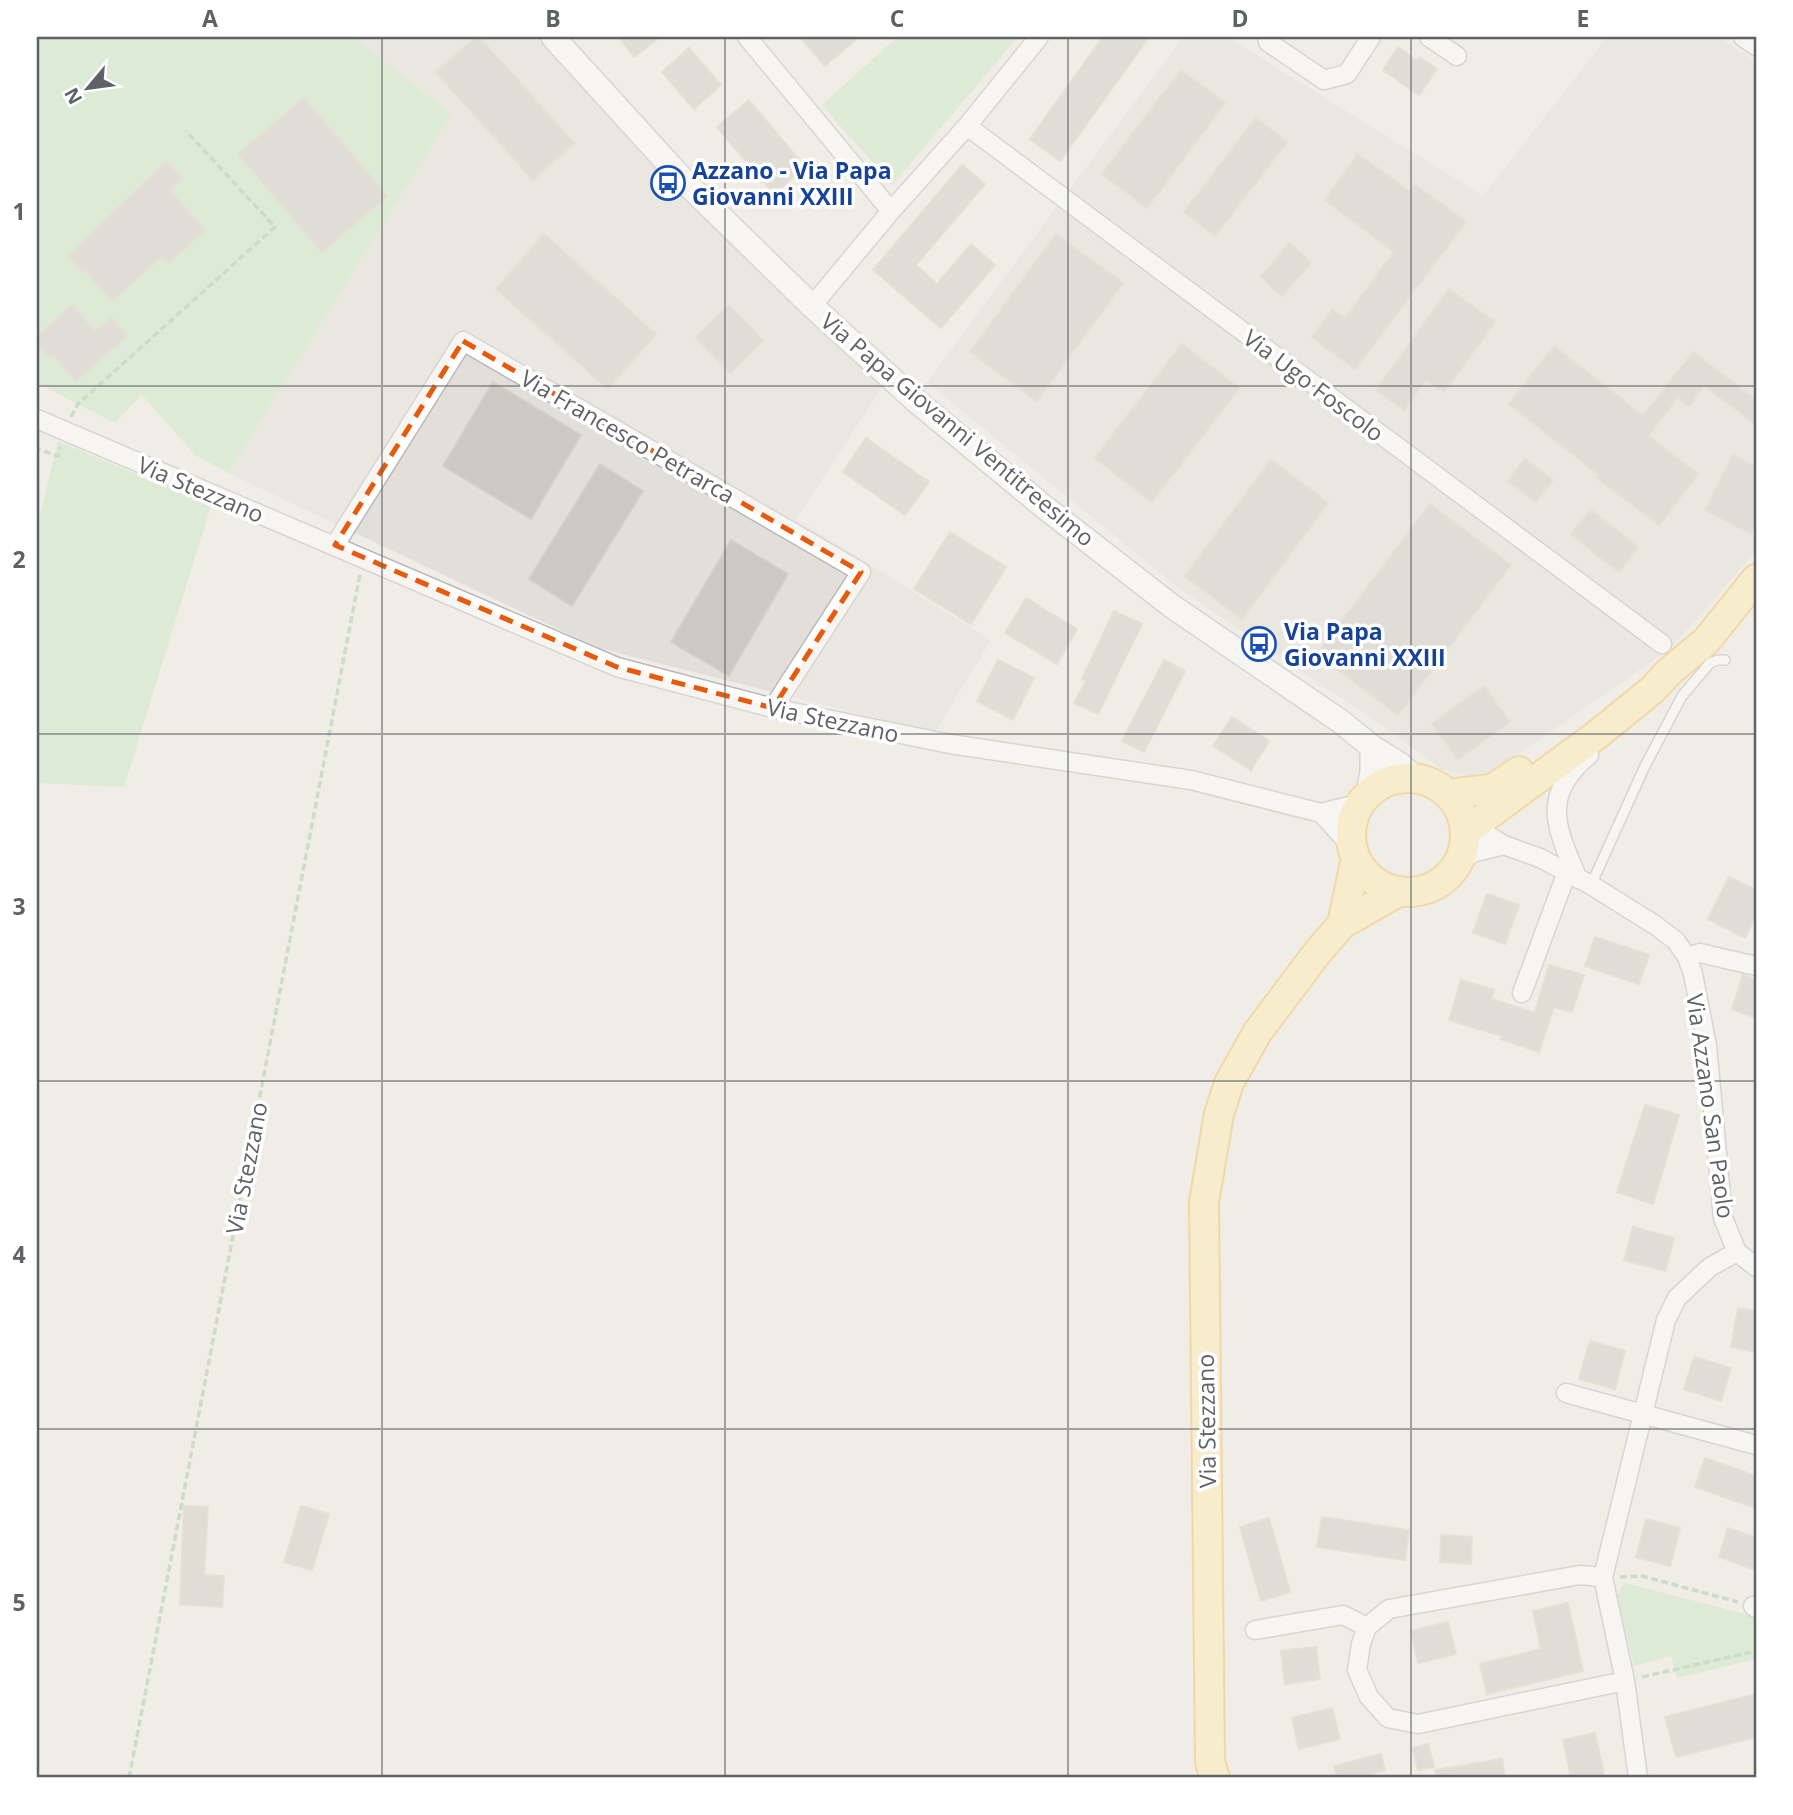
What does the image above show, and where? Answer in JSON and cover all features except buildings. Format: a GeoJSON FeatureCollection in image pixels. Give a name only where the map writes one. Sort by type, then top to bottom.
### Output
{"type":"FeatureCollection","features":[{"type":"Feature","properties":{"kind":"main road"},"geometry":{"type":"LineString","coordinates":[[1465,834],[1598,734],[1706,641],[1756,579]]}},
{"type":"Feature","properties":{"kind":"main road"},"geometry":{"type":"LineString","coordinates":[[1448,794],[1492,789],[1661,680]]}},
{"type":"Feature","properties":{"kind":"main road"},"geometry":{"type":"LineString","coordinates":[[1399,779],[1416,779],[1439,787],[1448,794],[1460,811],[1465,834],[1464,850],[1450,875],[1431,888],[1409,893],[1398,892],[1373,880],[1363,870],[1354,853],[1351,836],[1356,813],[1364,799],[1382,785],[1399,779]]}},
{"type":"Feature","properties":{"kind":"main road"},"geometry":{"type":"LineString","coordinates":[[1342,924],[1354,853]]}},
{"type":"Feature","properties":{"kind":"main road"},"geometry":{"type":"LineString","coordinates":[[1342,924],[1398,892]]}},
{"type":"Feature","properties":{"kind":"main road","name":"Via Stezzano"},"geometry":{"type":"LineString","coordinates":[[1210,1773],[1204,1202],[1219,1114],[1229,1083],[1257,1033],[1342,924]]}},
{"type":"Feature","properties":{"kind":"street","name":"Via Papa Giovanni Ventitreesimo"},"geometry":{"type":"LineString","coordinates":[[553,37],[685,182],[812,306],[915,400],[1043,506],[1173,607],[1340,720],[1416,779]]}},
{"type":"Feature","properties":{"kind":"street"},"geometry":{"type":"LineString","coordinates":[[747,37],[891,211]]}},
{"type":"Feature","properties":{"kind":"street"},"geometry":{"type":"LineString","coordinates":[[812,306],[891,211],[967,126],[1039,37]]}},
{"type":"Feature","properties":{"kind":"street"},"geometry":{"type":"LineString","coordinates":[[1267,37],[1268,43],[1324,80],[1346,74],[1371,37]]}},
{"type":"Feature","properties":{"kind":"street"},"geometry":{"type":"LineString","coordinates":[[1429,37],[1457,56]]}},
{"type":"Feature","properties":{"kind":"street"},"geometry":{"type":"LineString","coordinates":[[1743,37],[1756,46]]}},
{"type":"Feature","properties":{"kind":"street","name":"Via Ugo Foscolo"},"geometry":{"type":"LineString","coordinates":[[967,126],[1662,644]]}},
{"type":"Feature","properties":{"kind":"street","name":"Via Francesco Petrarca"},"geometry":{"type":"LineString","coordinates":[[335,545],[463,341],[861,572],[772,708]]}},
{"type":"Feature","properties":{"kind":"street","name":"Via Stezzano"},"geometry":{"type":"LineString","coordinates":[[37,419],[617,667],[772,708],[950,744],[1191,780],[1321,813],[1364,799]]}},
{"type":"Feature","properties":{"kind":"street"},"geometry":{"type":"LineString","coordinates":[[1522,993],[1579,879],[1558,829],[1556,809],[1560,789],[1575,767],[1623,727],[1661,680]]}},
{"type":"Feature","properties":{"kind":"street"},"geometry":{"type":"LineString","coordinates":[[1364,799],[1371,771],[1372,747]]}},
{"type":"Feature","properties":{"kind":"street"},"geometry":{"type":"LineString","coordinates":[[1321,813],[1354,853]]}},
{"type":"Feature","properties":{"kind":"street","name":"Via Azzano San Paolo"},"geometry":{"type":"LineString","coordinates":[[1465,834],[1484,832],[1503,845],[1540,858],[1579,879],[1656,925],[1676,941],[1687,957],[1707,1045],[1723,1218],[1737,1252],[1756,1267]]}},
{"type":"Feature","properties":{"kind":"street"},"geometry":{"type":"LineString","coordinates":[[1457,866],[1472,853],[1503,845]]}},
{"type":"Feature","properties":{"kind":"street"},"geometry":{"type":"LineString","coordinates":[[1687,957],[1700,953],[1754,960]]}},
{"type":"Feature","properties":{"kind":"street"},"geometry":{"type":"LineString","coordinates":[[1638,1778],[1625,1681],[1604,1577],[1666,1320],[1676,1298],[1710,1267],[1737,1252]]}},
{"type":"Feature","properties":{"kind":"street"},"geometry":{"type":"LineString","coordinates":[[1566,1393],[1756,1445]]}},
{"type":"Feature","properties":{"kind":"street"},"geometry":{"type":"LineString","coordinates":[[1604,1577],[1580,1575],[1389,1609],[1367,1627],[1360,1644],[1357,1670],[1369,1697],[1388,1718],[1418,1724],[1625,1681]]}},
{"type":"Feature","properties":{"kind":"street"},"geometry":{"type":"LineString","coordinates":[[1255,1630],[1343,1615],[1367,1627]]}},
{"type":"Feature","properties":{"kind":"lane"},"geometry":{"type":"LineString","coordinates":[[1579,879],[1644,768],[1682,696],[1710,663],[1725,660]]}},
{"type":"Feature","properties":{"kind":"path"},"geometry":{"type":"LineString","coordinates":[[78,404],[275,227],[186,131]]}},
{"type":"Feature","properties":{"kind":"path","name":"Via Stezzano"},"geometry":{"type":"LineString","coordinates":[[129,1778],[355,596],[365,558]]}},
{"type":"Feature","properties":{"kind":"path"},"geometry":{"type":"LineString","coordinates":[[1604,1577],[1642,1576],[1754,1607]]}},
{"type":"Feature","properties":{"kind":"path"},"geometry":{"type":"LineString","coordinates":[[1625,1681],[1756,1651]]}},
{"type":"Feature","properties":{"kind":"highlighted area"},"geometry":{"type":"Polygon","coordinates":[[[463,341],[861,572],[773,708],[617,667],[335,545],[463,341]]]}},
{"type":"Feature","properties":{"kind":"shaded area"},"geometry":{"type":"Polygon","coordinates":[[[354,37],[543,37],[884,385],[796,519],[991,640],[935,733],[598,648],[228,473],[452,114],[354,37]]]}},
{"type":"Feature","properties":{"kind":"shaded area"},"geometry":{"type":"Polygon","coordinates":[[[1183,37],[1227,37],[1483,196],[1607,37],[1718,37],[1756,62],[1756,551],[1671,648],[1491,773],[1468,776],[1441,769],[1380,724],[1181,590],[927,382],[1183,37]]]}},
{"type":"Feature","properties":{"kind":"green space"},"geometry":{"type":"Polygon","coordinates":[[[37,37],[354,37],[452,114],[228,473],[195,455],[142,395],[115,423],[37,383],[37,37]]]}},
{"type":"Feature","properties":{"kind":"green space"},"geometry":{"type":"Polygon","coordinates":[[[897,37],[1018,37],[892,185],[822,105],[897,37]]]}},
{"type":"Feature","properties":{"kind":"green space"},"geometry":{"type":"Polygon","coordinates":[[[58,441],[211,506],[124,787],[37,783],[37,528],[58,441]]]}},
{"type":"Feature","properties":{"kind":"green space"},"geometry":{"type":"Polygon","coordinates":[[[1625,1583],[1753,1616],[1756,1624],[1756,1659],[1677,1678],[1671,1656],[1634,1666],[1617,1595],[1625,1583]]]}},
{"type":"Feature","properties":{"kind":"place","name":"Azzano - Via Papa Giovanni XXIII"},"geometry":{"type":"Point","coordinates":[668,183]}},
{"type":"Feature","properties":{"kind":"place","name":"Via Papa Giovanni XXIII"},"geometry":{"type":"Point","coordinates":[1259,644]}}]}
